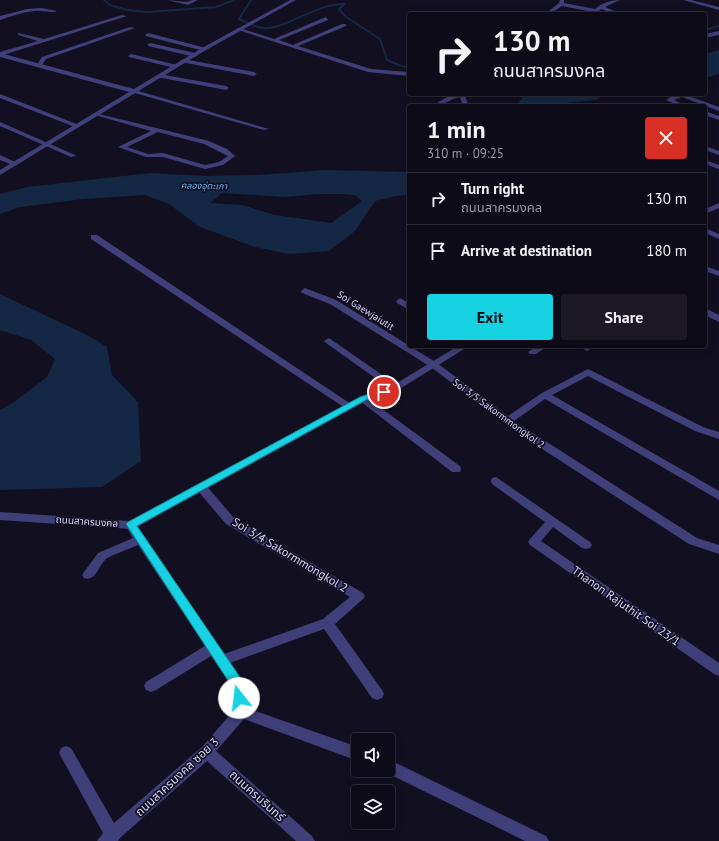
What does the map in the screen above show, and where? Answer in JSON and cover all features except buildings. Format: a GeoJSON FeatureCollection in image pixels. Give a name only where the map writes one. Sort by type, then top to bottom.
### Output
{"type":"FeatureCollection","features":[{"type":"Feature","properties":{"kind":"street"},"geometry":{"type":"LineString","coordinates":[[169,0],[188,4],[196,0]]}},
{"type":"Feature","properties":{"kind":"street"},"geometry":{"type":"LineString","coordinates":[[0,172],[48,145],[133,91],[238,29],[294,0]]}},
{"type":"Feature","properties":{"kind":"street"},"geometry":{"type":"LineString","coordinates":[[550,12],[562,2],[597,11],[618,0]]}},
{"type":"Feature","properties":{"kind":"street"},"geometry":{"type":"LineString","coordinates":[[685,0],[719,9]]}},
{"type":"Feature","properties":{"kind":"street"},"geometry":{"type":"LineString","coordinates":[[695,0],[719,6]]}},
{"type":"Feature","properties":{"kind":"street"},"geometry":{"type":"LineString","coordinates":[[0,18],[32,8],[42,8],[55,11]]}},
{"type":"Feature","properties":{"kind":"street"},"geometry":{"type":"LineString","coordinates":[[0,54],[124,16]]}},
{"type":"Feature","properties":{"kind":"street"},"geometry":{"type":"LineString","coordinates":[[275,40],[326,19]]}},
{"type":"Feature","properties":{"kind":"street"},"geometry":{"type":"LineString","coordinates":[[295,46],[344,25]]}},
{"type":"Feature","properties":{"kind":"street"},"geometry":{"type":"LineString","coordinates":[[39,66],[44,58],[132,28]]}},
{"type":"Feature","properties":{"kind":"street"},"geometry":{"type":"LineString","coordinates":[[238,29],[370,71],[407,74]]}},
{"type":"Feature","properties":{"kind":"street"},"geometry":{"type":"LineString","coordinates":[[707,36],[719,33]]}},
{"type":"Feature","properties":{"kind":"street"},"geometry":{"type":"LineString","coordinates":[[20,34],[42,40]]}},
{"type":"Feature","properties":{"kind":"street"},"geometry":{"type":"LineString","coordinates":[[148,35],[204,49]]}},
{"type":"Feature","properties":{"kind":"street"},"geometry":{"type":"LineString","coordinates":[[150,45],[195,55]]}},
{"type":"Feature","properties":{"kind":"street"},"geometry":{"type":"LineString","coordinates":[[0,54],[266,129]]}},
{"type":"Feature","properties":{"kind":"street"},"geometry":{"type":"LineString","coordinates":[[131,56],[175,66]]}},
{"type":"Feature","properties":{"kind":"street"},"geometry":{"type":"LineString","coordinates":[[184,61],[254,74]]}},
{"type":"Feature","properties":{"kind":"street"},"geometry":{"type":"LineString","coordinates":[[159,76],[226,88]]}},
{"type":"Feature","properties":{"kind":"street"},"geometry":{"type":"LineString","coordinates":[[0,96],[78,126]]}},
{"type":"Feature","properties":{"kind":"street"},"geometry":{"type":"LineString","coordinates":[[439,104],[455,96]]}},
{"type":"Feature","properties":{"kind":"street"},"geometry":{"type":"LineString","coordinates":[[679,96],[669,100],[679,104]]}},
{"type":"Feature","properties":{"kind":"street"},"geometry":{"type":"LineString","coordinates":[[684,96],[706,104]]}},
{"type":"Feature","properties":{"kind":"street"},"geometry":{"type":"LineString","coordinates":[[707,105],[719,109]]}},
{"type":"Feature","properties":{"kind":"street"},"geometry":{"type":"LineString","coordinates":[[97,114],[158,130],[215,146],[226,150],[232,156],[221,164],[205,167],[163,155],[148,156],[121,147],[158,130]]}},
{"type":"Feature","properties":{"kind":"street"},"geometry":{"type":"LineString","coordinates":[[707,115],[719,118]]}},
{"type":"Feature","properties":{"kind":"street"},"geometry":{"type":"LineString","coordinates":[[0,124],[73,156]]}},
{"type":"Feature","properties":{"kind":"street"},"geometry":{"type":"LineString","coordinates":[[707,149],[719,153]]}},
{"type":"Feature","properties":{"kind":"street"},"geometry":{"type":"LineString","coordinates":[[707,156],[714,158],[719,157]]}},
{"type":"Feature","properties":{"kind":"street"},"geometry":{"type":"LineString","coordinates":[[0,157],[15,164]]}},
{"type":"Feature","properties":{"kind":"street"},"geometry":{"type":"LineString","coordinates":[[707,163],[719,167]]}},
{"type":"Feature","properties":{"kind":"street"},"geometry":{"type":"LineString","coordinates":[[707,211],[719,205]]}},
{"type":"Feature","properties":{"kind":"street"},"geometry":{"type":"LineString","coordinates":[[707,231],[719,237]]}},
{"type":"Feature","properties":{"kind":"street"},"geometry":{"type":"LineString","coordinates":[[94,237],[348,406]]}},
{"type":"Feature","properties":{"kind":"street"},"geometry":{"type":"LineString","coordinates":[[707,269],[719,274]]}},
{"type":"Feature","properties":{"kind":"street","name":"Soi Gaewjaiutit"},"geometry":{"type":"LineString","coordinates":[[305,291],[333,302],[434,365]]}},
{"type":"Feature","properties":{"kind":"street"},"geometry":{"type":"LineString","coordinates":[[400,301],[407,306]]}},
{"type":"Feature","properties":{"kind":"street"},"geometry":{"type":"LineString","coordinates":[[707,312],[719,319]]}},
{"type":"Feature","properties":{"kind":"street"},"geometry":{"type":"LineString","coordinates":[[328,341],[395,388]]}},
{"type":"Feature","properties":{"kind":"street","name":"ถนนสาครมงคล"},"geometry":{"type":"LineString","coordinates":[[0,516],[131,524],[363,398],[395,388],[461,348]]}},
{"type":"Feature","properties":{"kind":"street"},"geometry":{"type":"LineString","coordinates":[[533,352],[540,348]]}},
{"type":"Feature","properties":{"kind":"street","name":"Soi 3/5 Sakormmongkol 2"},"geometry":{"type":"LineString","coordinates":[[434,365],[520,430],[564,459],[693,541],[719,550]]}},
{"type":"Feature","properties":{"kind":"street"},"geometry":{"type":"LineString","coordinates":[[508,420],[545,395],[588,372],[699,429],[719,436]]}},
{"type":"Feature","properties":{"kind":"street"},"geometry":{"type":"LineString","coordinates":[[545,395],[719,496]]}},
{"type":"Feature","properties":{"kind":"street"},"geometry":{"type":"LineString","coordinates":[[363,398],[456,469]]}},
{"type":"Feature","properties":{"kind":"street"},"geometry":{"type":"LineString","coordinates":[[496,481],[586,545]]}},
{"type":"Feature","properties":{"kind":"street","name":"Soi 3/4 Sakormmongkol 2"},"geometry":{"type":"LineString","coordinates":[[201,487],[230,521],[359,596],[328,623],[221,661]]}},
{"type":"Feature","properties":{"kind":"street","name":"Thanon Rajuthit Soi 23/1"},"geometry":{"type":"LineString","coordinates":[[552,521],[534,542],[719,670]]}},
{"type":"Feature","properties":{"kind":"street"},"geometry":{"type":"LineString","coordinates":[[131,524],[237,684],[241,712],[351,751]]}},
{"type":"Feature","properties":{"kind":"street"},"geometry":{"type":"LineString","coordinates":[[88,575],[102,556],[141,539]]}},
{"type":"Feature","properties":{"kind":"street"},"geometry":{"type":"LineString","coordinates":[[328,623],[377,694]]}},
{"type":"Feature","properties":{"kind":"street"},"geometry":{"type":"LineString","coordinates":[[151,686],[213,648]]}},
{"type":"Feature","properties":{"kind":"street","name":"ถนนสาครมงคล ซอย 3"},"geometry":{"type":"LineString","coordinates":[[109,839],[208,752],[241,712]]}},
{"type":"Feature","properties":{"kind":"street","name":"ถนนศรนรินทร์"},"geometry":{"type":"LineString","coordinates":[[208,752],[307,841]]}},
{"type":"Feature","properties":{"kind":"street"},"geometry":{"type":"LineString","coordinates":[[66,753],[109,839]]}},
{"type":"Feature","properties":{"kind":"street"},"geometry":{"type":"LineString","coordinates":[[395,769],[541,841]]}},
{"type":"Feature","properties":{"kind":"water"},"geometry":{"type":"Polygon","coordinates":[[[719,50],[719,74],[707,77],[707,53],[719,50]]]}},
{"type":"Feature","properties":{"kind":"water"},"geometry":{"type":"Polygon","coordinates":[[[524,96],[604,96],[595,100],[558,104],[518,104],[524,96]]]}},
{"type":"Feature","properties":{"kind":"water","name":"คลองอุ่ตะเภา"},"geometry":{"type":"Polygon","coordinates":[[[326,170],[407,172],[407,195],[375,201],[355,231],[329,251],[289,254],[255,247],[200,227],[169,204],[145,195],[83,199],[20,207],[0,214],[0,194],[27,187],[150,173],[205,176],[257,175],[326,170]],[[222,193],[210,203],[242,205],[275,215],[331,223],[362,201],[355,195],[318,194],[284,197],[222,193]]]}},
{"type":"Feature","properties":{"kind":"water"},"geometry":{"type":"Polygon","coordinates":[[[0,294],[87,335],[107,347],[112,375],[138,402],[141,461],[102,487],[0,490],[0,410],[13,403],[47,377],[55,359],[31,340],[0,330],[0,294]]]}},
{"type":"Feature","properties":{"kind":"waterway"},"geometry":{"type":"LineString","coordinates":[[104,0],[110,5],[127,10],[148,12],[216,7],[234,0]]}},
{"type":"Feature","properties":{"kind":"waterway"},"geometry":{"type":"LineString","coordinates":[[251,0],[239,19],[253,26],[262,28],[271,28],[323,8],[345,4],[339,9],[346,17],[380,39],[387,60],[401,66],[407,67]]}},
{"type":"Feature","properties":{"kind":"waterway"},"geometry":{"type":"LineString","coordinates":[[707,29],[719,26]]}},
{"type":"Feature","properties":{"kind":"route"},"geometry":{"type":"LineString","coordinates":[[239,698],[237,684],[131,524],[363,398],[384,392]]}}]}
